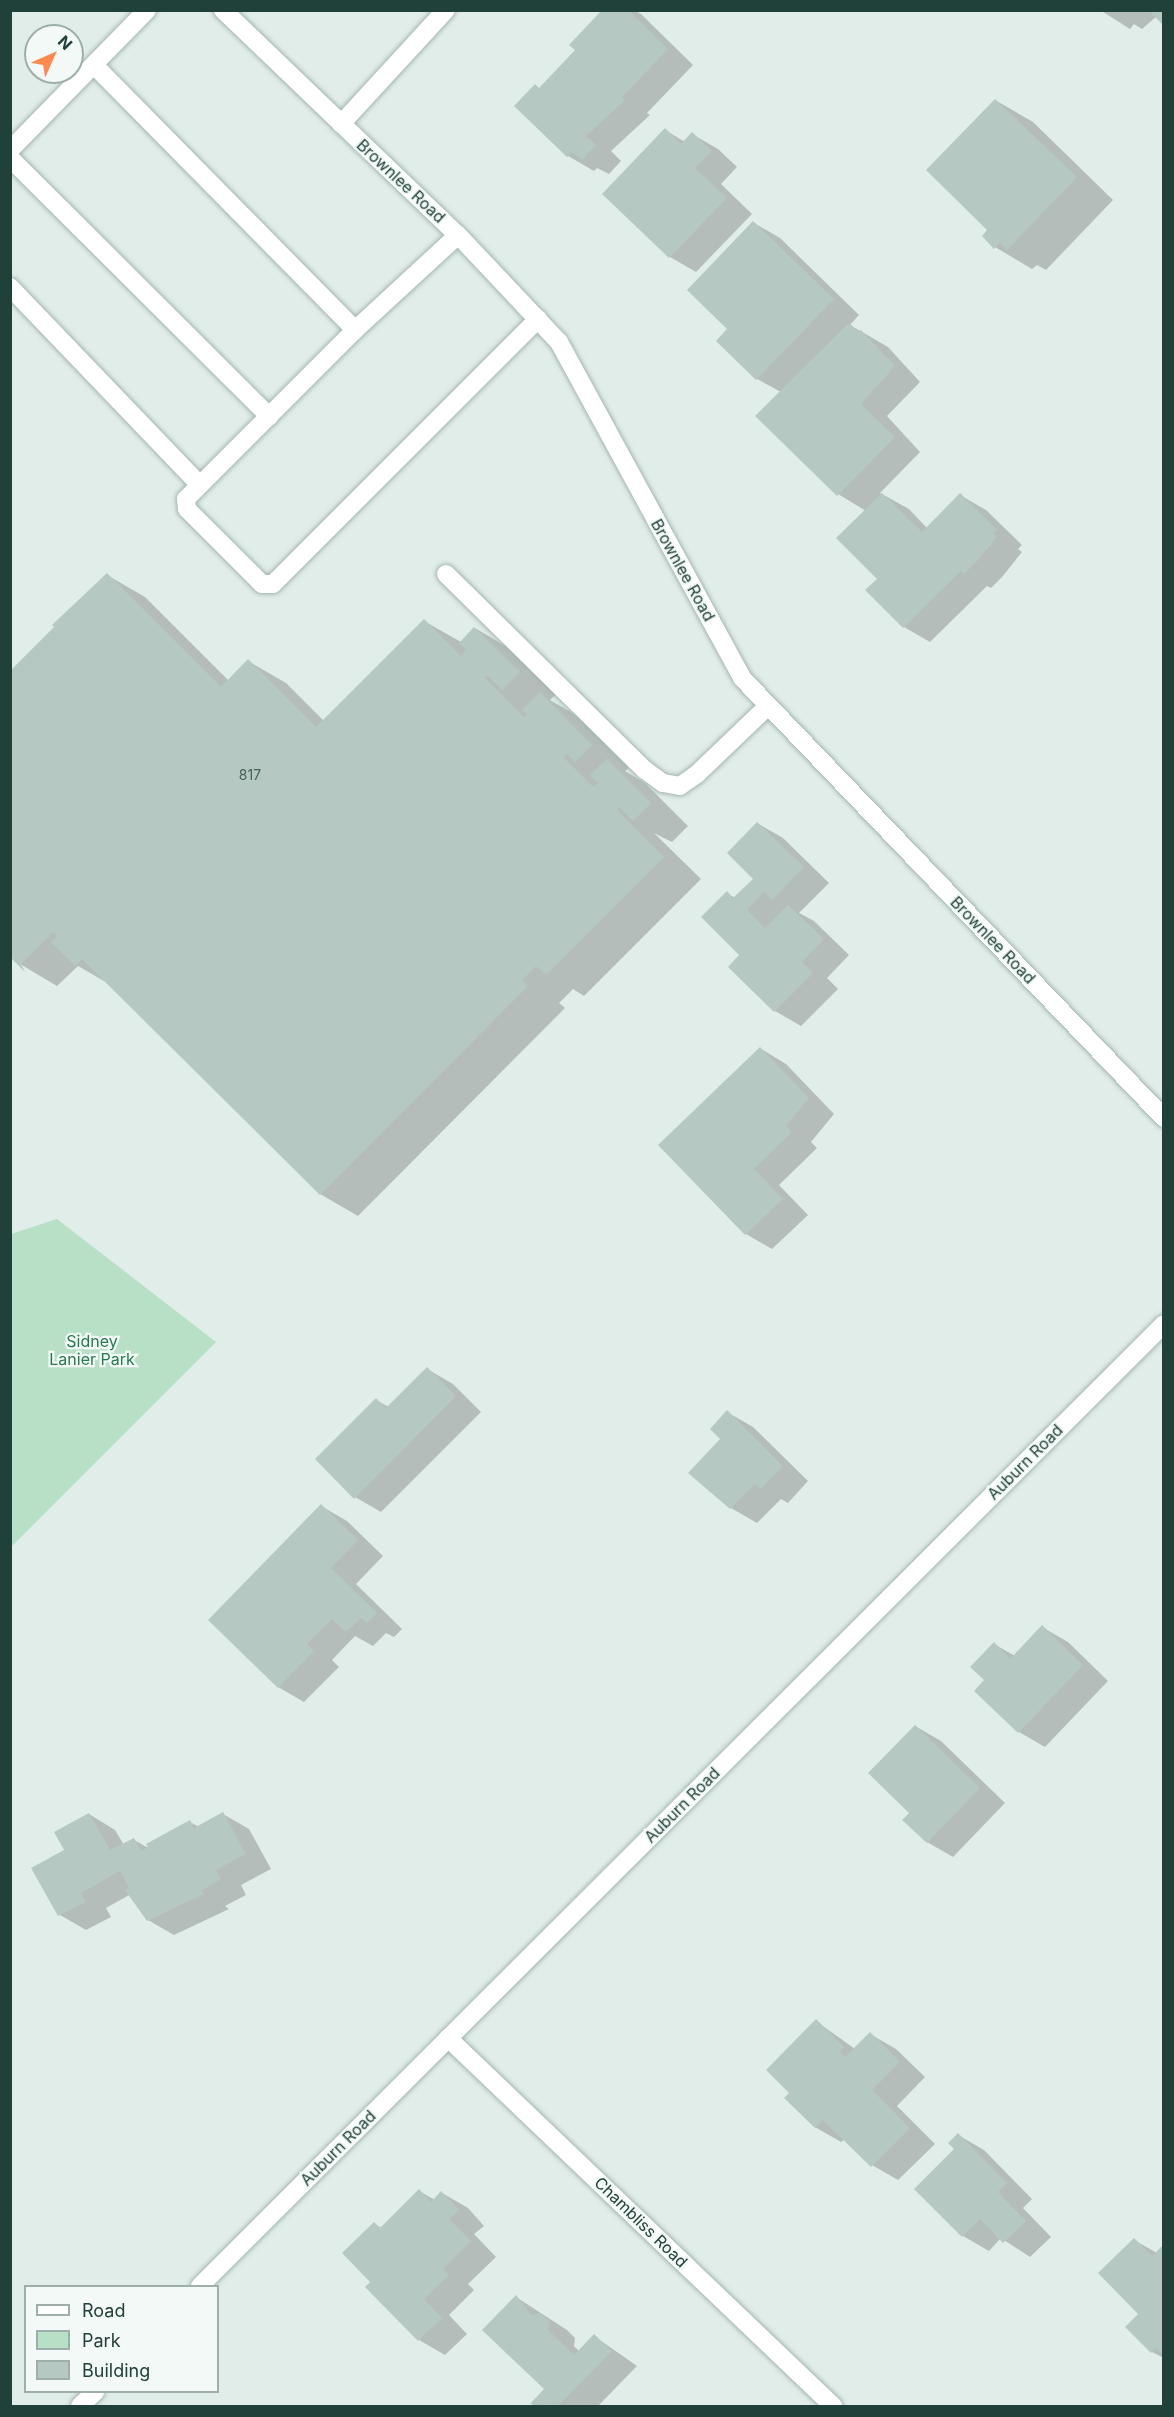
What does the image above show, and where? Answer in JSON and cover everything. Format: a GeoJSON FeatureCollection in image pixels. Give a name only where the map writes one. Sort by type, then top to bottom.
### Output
{"type":"FeatureCollection","features":[{"type":"Feature","properties":{"kind":"street"},"geometry":{"type":"LineString","coordinates":[[10,150],[147,10]]}},
{"type":"Feature","properties":{"kind":"street","name":"Brownlee Road"},"geometry":{"type":"LineString","coordinates":[[223,10],[458,235],[559,342],[741,678],[1164,1118]]}},
{"type":"Feature","properties":{"kind":"street"},"geometry":{"type":"LineString","coordinates":[[341,124],[446,10]]}},
{"type":"Feature","properties":{"kind":"street"},"geometry":{"type":"LineString","coordinates":[[94,65],[355,330]]}},
{"type":"Feature","properties":{"kind":"street"},"geometry":{"type":"LineString","coordinates":[[10,158],[269,416]]}},
{"type":"Feature","properties":{"kind":"street"},"geometry":{"type":"LineString","coordinates":[[458,235],[355,330],[186,499],[187,509],[262,584],[273,585],[538,319]]}},
{"type":"Feature","properties":{"kind":"street"},"geometry":{"type":"LineString","coordinates":[[10,287],[200,485]]}},
{"type":"Feature","properties":{"kind":"street"},"geometry":{"type":"LineString","coordinates":[[446,574],[645,770],[663,783],[680,786],[697,774],[768,705]]}},
{"type":"Feature","properties":{"kind":"street","name":"Auburn Road"},"geometry":{"type":"LineString","coordinates":[[201,2285],[1164,1324]]}},
{"type":"Feature","properties":{"kind":"street","name":"Chambliss Road"},"geometry":{"type":"LineString","coordinates":[[448,2038],[833,2406]]}},
{"type":"Feature","properties":{"kind":"street"},"geometry":{"type":"LineString","coordinates":[[80,2406],[93,2393]]}},
{"type":"Feature","properties":{"kind":"green space","name":"Sidney Lanier Park"},"geometry":{"type":"Polygon","coordinates":[[[57,1219],[216,1342],[11,1547],[11,1234],[57,1219]]]}},
{"type":"Feature","properties":{"kind":"building"},"geometry":{"type":"Polygon","coordinates":[[[602,10],[628,10],[668,49],[622,97],[625,100],[586,136],[596,145],[582,160],[572,152],[567,157],[514,106],[535,84],[539,88],[575,50],[569,45],[602,10]]]}},
{"type":"Feature","properties":{"kind":"building"},"geometry":{"type":"Polygon","coordinates":[[[1148,10],[1164,10],[1164,26],[1148,10]]]}},
{"type":"Feature","properties":{"kind":"building"},"geometry":{"type":"Polygon","coordinates":[[[995,99],[1077,177],[1007,250],[1000,243],[994,249],[982,236],[987,230],[926,170],[995,99]]]}},
{"type":"Feature","properties":{"kind":"building"},"geometry":{"type":"Polygon","coordinates":[[[665,128],[681,144],[692,132],[712,151],[695,168],[727,198],[669,258],[602,194],[665,128]]]}},
{"type":"Feature","properties":{"kind":"building"},"geometry":{"type":"Polygon","coordinates":[[[753,221],[834,299],[756,380],[716,341],[727,329],[687,290],[753,221]]]}},
{"type":"Feature","properties":{"kind":"building"},"geometry":{"type":"Polygon","coordinates":[[[849,323],[859,332],[861,330],[895,366],[861,404],[895,437],[837,496],[755,416],[849,323]]]}},
{"type":"Feature","properties":{"kind":"building"},"geometry":{"type":"Polygon","coordinates":[[[882,493],[922,532],[960,493],[997,530],[993,533],[997,537],[976,562],[964,574],[961,571],[903,628],[865,590],[877,579],[836,538],[882,493]]]}},
{"type":"Feature","properties":{"kind":"building"},"geometry":{"type":"Polygon","coordinates":[[[107,573],[221,687],[248,659],[316,727],[424,619],[461,656],[466,650],[459,643],[474,627],[520,672],[502,690],[487,675],[485,678],[524,717],[527,715],[522,710],[540,692],[592,745],[575,762],[567,754],[564,758],[593,787],[598,783],[590,775],[607,759],[651,803],[633,821],[619,807],[617,810],[664,857],[546,975],[536,966],[522,980],[528,986],[320,1195],[82,959],[75,966],[51,942],[57,936],[53,932],[21,964],[25,972],[10,957],[10,671],[54,627],[52,625],[107,573]]]}},
{"type":"Feature","properties":{"kind":"building"},"geometry":{"type":"Polygon","coordinates":[[[757,822],[804,867],[772,900],[764,892],[747,910],[765,928],[788,905],[824,939],[802,962],[813,973],[774,1012],[728,967],[739,955],[701,917],[727,891],[733,898],[753,879],[727,853],[757,822]]]}},
{"type":"Feature","properties":{"kind":"building"},"geometry":{"type":"Polygon","coordinates":[[[760,1047],[809,1098],[786,1126],[792,1132],[754,1169],[783,1199],[745,1235],[658,1145],[760,1047]]]}},
{"type":"Feature","properties":{"kind":"building"},"geometry":{"type":"Polygon","coordinates":[[[427,1367],[456,1396],[354,1499],[315,1459],[376,1398],[386,1408],[427,1367]]]}},
{"type":"Feature","properties":{"kind":"building"},"geometry":{"type":"Polygon","coordinates":[[[727,1410],[783,1466],[761,1489],[755,1484],[730,1509],[688,1473],[720,1439],[710,1429],[727,1410]]]}},
{"type":"Feature","properties":{"kind":"building"},"geometry":{"type":"Polygon","coordinates":[[[321,1504],[358,1540],[331,1568],[377,1613],[367,1623],[361,1618],[346,1632],[332,1619],[307,1644],[314,1651],[278,1688],[208,1620],[321,1504]]]}},
{"type":"Feature","properties":{"kind":"building"},"geometry":{"type":"Polygon","coordinates":[[[1042,1625],[1083,1665],[1018,1733],[974,1691],[984,1680],[970,1667],[994,1642],[1010,1659],[1042,1625]]]}},
{"type":"Feature","properties":{"kind":"building"},"geometry":{"type":"Polygon","coordinates":[[[915,1725],[980,1788],[927,1843],[902,1820],[909,1813],[868,1773],[915,1725]]]}},
{"type":"Feature","properties":{"kind":"building"},"geometry":{"type":"Polygon","coordinates":[[[223,1812],[246,1854],[216,1870],[221,1879],[201,1891],[204,1894],[147,1921],[125,1890],[129,1888],[120,1871],[81,1893],[86,1902],[58,1916],[31,1868],[64,1850],[54,1832],[89,1813],[110,1850],[134,1838],[141,1851],[148,1847],[146,1844],[190,1820],[194,1828],[223,1812]]]}},
{"type":"Feature","properties":{"kind":"building"},"geometry":{"type":"Polygon","coordinates":[[[816,2019],[844,2047],[840,2052],[845,2057],[870,2032],[900,2062],[872,2090],[910,2128],[871,2167],[823,2120],[815,2128],[784,2098],[789,2093],[766,2070],[816,2019]]]}},
{"type":"Feature","properties":{"kind":"building"},"geometry":{"type":"Polygon","coordinates":[[[958,2133],[1007,2183],[998,2192],[1026,2221],[1003,2243],[980,2219],[962,2237],[914,2189],[954,2149],[948,2143],[958,2133]]]}},
{"type":"Feature","properties":{"kind":"building"},"geometry":{"type":"Polygon","coordinates":[[[419,2189],[431,2202],[441,2191],[459,2210],[449,2219],[471,2241],[443,2269],[449,2275],[424,2299],[442,2318],[418,2341],[365,2287],[370,2282],[342,2253],[374,2222],[380,2228],[419,2189]]]}},
{"type":"Feature","properties":{"kind":"building"},"geometry":{"type":"Polygon","coordinates":[[[1134,2238],[1152,2256],[1164,2244],[1164,2355],[1156,2348],[1151,2353],[1125,2327],[1138,2314],[1098,2273],[1134,2238]]]}},
{"type":"Feature","properties":{"kind":"building"},"geometry":{"type":"Polygon","coordinates":[[[516,2295],[531,2315],[540,2313],[550,2322],[548,2330],[574,2355],[594,2334],[612,2351],[558,2406],[530,2404],[544,2389],[482,2330],[516,2295]]]}}]}
